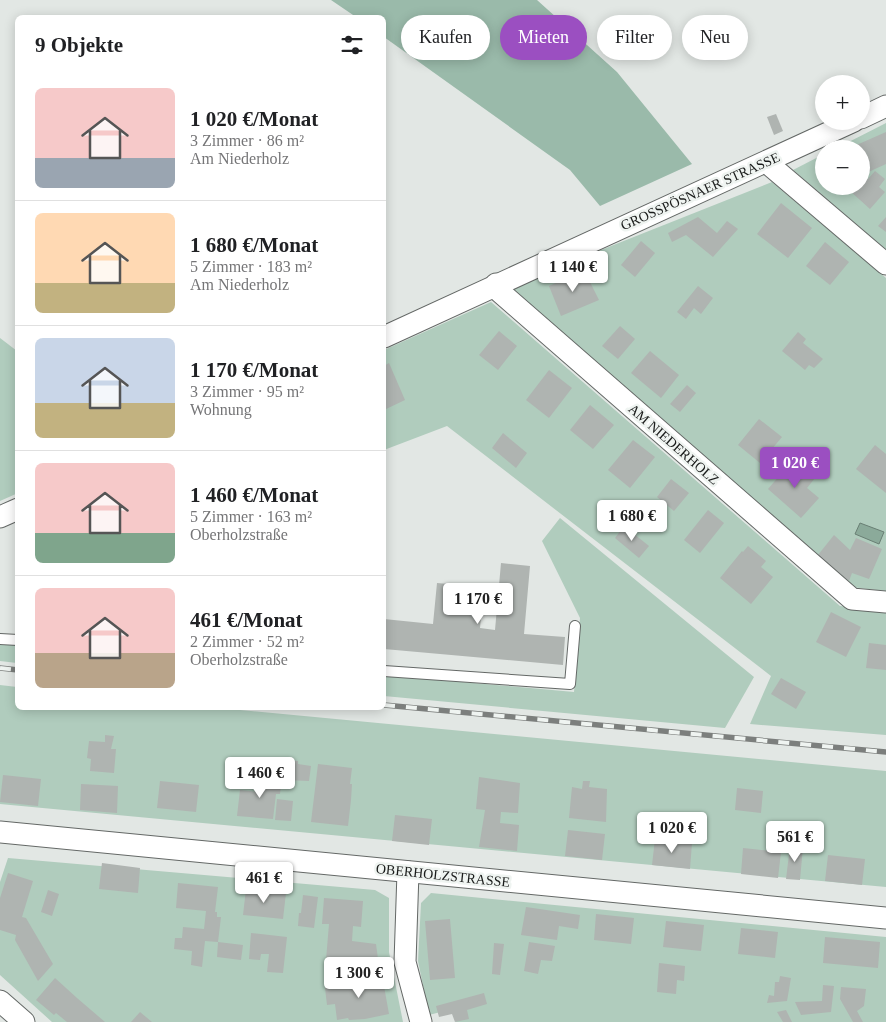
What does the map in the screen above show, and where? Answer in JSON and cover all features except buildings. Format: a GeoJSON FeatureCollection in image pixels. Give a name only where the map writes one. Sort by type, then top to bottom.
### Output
{"type":"FeatureCollection","features":[{"type":"Feature","properties":{"kind":"street"},"geometry":{"type":"LineString","coordinates":[[870,114],[886,106]]}},
{"type":"Feature","properties":{"kind":"street","name":"GROSSPÖSNAER STRASSE"},"geometry":{"type":"LineString","coordinates":[[386,336],[835,130]]}},
{"type":"Feature","properties":{"kind":"street"},"geometry":{"type":"LineString","coordinates":[[768,161],[772,167],[886,264]]}},
{"type":"Feature","properties":{"kind":"street","name":"AM NIEDERHOLZ"},"geometry":{"type":"LineString","coordinates":[[496,284],[500,292],[852,599],[886,602]]}},
{"type":"Feature","properties":{"kind":"street"},"geometry":{"type":"LineString","coordinates":[[0,517],[15,510]]}},
{"type":"Feature","properties":{"kind":"street","name":"OBERHOLZSTRASSE"},"geometry":{"type":"LineString","coordinates":[[0,832],[886,918]]}},
{"type":"Feature","properties":{"kind":"street"},"geometry":{"type":"LineString","coordinates":[[408,872],[405,962],[421,1022]]}},
{"type":"Feature","properties":{"kind":"street"},"geometry":{"type":"LineString","coordinates":[[0,1001],[24,1022]]}},
{"type":"Feature","properties":{"kind":"lane"},"geometry":{"type":"LineString","coordinates":[[386,671],[570,684],[575,626]]}},
{"type":"Feature","properties":{"kind":"lane"},"geometry":{"type":"LineString","coordinates":[[0,639],[15,640]]}},
{"type":"Feature","properties":{"kind":"shaded area"},"geometry":{"type":"Polygon","coordinates":[[[331,0],[537,0],[554,15],[500,15],[500,60],[587,60],[587,45],[597,54],[597,60],[604,60],[617,72],[692,164],[600,206],[570,170],[416,60],[490,60],[490,15],[401,15],[401,49],[386,38],[386,15],[353,15],[331,0]]]}},
{"type":"Feature","properties":{"kind":"shaded area"},"geometry":{"type":"Polygon","coordinates":[[[886,123],[886,250],[822,195],[870,195],[870,140],[853,140],[886,123]]]}},
{"type":"Feature","properties":{"kind":"shaded area"},"geometry":{"type":"Polygon","coordinates":[[[815,159],[815,189],[793,170],[815,159]]]}},
{"type":"Feature","properties":{"kind":"shaded area"},"geometry":{"type":"Polygon","coordinates":[[[772,182],[886,278],[886,591],[850,587],[508,287],[772,182]]]}},
{"type":"Feature","properties":{"kind":"shaded area"},"geometry":{"type":"Polygon","coordinates":[[[491,302],[840,606],[886,611],[886,735],[750,724],[771,676],[447,426],[386,449],[386,349],[491,302]]]}},
{"type":"Feature","properties":{"kind":"shaded area"},"geometry":{"type":"Polygon","coordinates":[[[0,338],[15,349],[15,494],[0,501],[0,338]]]}},
{"type":"Feature","properties":{"kind":"shaded area"},"geometry":{"type":"Polygon","coordinates":[[[560,518],[754,677],[725,728],[386,696],[386,675],[574,692],[580,618],[542,541],[560,518]]]}},
{"type":"Feature","properties":{"kind":"shaded area"},"geometry":{"type":"Polygon","coordinates":[[[860,523],[884,532],[879,544],[855,534],[860,523]]]}},
{"type":"Feature","properties":{"kind":"shaded area"},"geometry":{"type":"Polygon","coordinates":[[[0,642],[15,643],[15,663],[0,661],[0,642]]]}},
{"type":"Feature","properties":{"kind":"shaded area"},"geometry":{"type":"Polygon","coordinates":[[[0,685],[15,687],[15,710],[240,710],[886,771],[886,887],[0,804],[0,685]]]}},
{"type":"Feature","properties":{"kind":"shaded area"},"geometry":{"type":"Polygon","coordinates":[[[8,858],[375,890],[389,898],[389,952],[403,1022],[52,1022],[0,975],[0,882],[8,858]]]}},
{"type":"Feature","properties":{"kind":"shaded area"},"geometry":{"type":"Polygon","coordinates":[[[431,893],[886,937],[886,1022],[456,1022],[452,1009],[429,1015],[418,961],[421,903],[431,893]]]}},
{"type":"Feature","properties":{"kind":"railway"},"geometry":{"type":"LineString","coordinates":[[0,668],[15,670]]}},
{"type":"Feature","properties":{"kind":"railway"},"geometry":{"type":"LineString","coordinates":[[386,705],[886,752]]}}]}
